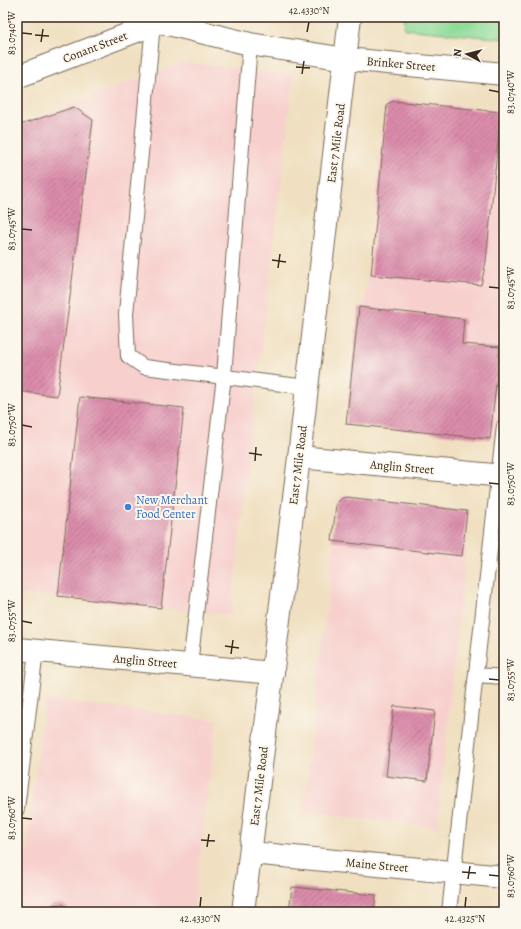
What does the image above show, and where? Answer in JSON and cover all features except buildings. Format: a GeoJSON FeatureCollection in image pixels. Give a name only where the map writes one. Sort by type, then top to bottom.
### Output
{"type":"FeatureCollection","features":[{"type":"Feature","properties":{"kind":"street","name":"East 7 Mile Road"},"geometry":{"type":"LineString","coordinates":[[243,912],[299,457],[350,17]]}},
{"type":"Feature","properties":{"kind":"street","name":"Brinker Street"},"geometry":{"type":"LineString","coordinates":[[162,21],[250,44],[346,59],[504,74]]}},
{"type":"Feature","properties":{"kind":"street","name":"Conant Street"},"geometry":{"type":"LineString","coordinates":[[17,77],[162,21]]}},
{"type":"Feature","properties":{"kind":"street","name":"Anglin Street"},"geometry":{"type":"LineString","coordinates":[[299,457],[501,476]]}},
{"type":"Feature","properties":{"kind":"street","name":"Anglin Street"},"geometry":{"type":"LineString","coordinates":[[27,650],[273,673]]}},
{"type":"Feature","properties":{"kind":"street","name":"Maine Street"},"geometry":{"type":"LineString","coordinates":[[250,853],[504,876]]}},
{"type":"Feature","properties":{"kind":"lane"},"geometry":{"type":"LineString","coordinates":[[162,21],[126,314],[128,356],[144,367],[307,387]]}},
{"type":"Feature","properties":{"kind":"lane"},"geometry":{"type":"LineString","coordinates":[[190,665],[224,376],[250,44]]}},
{"type":"Feature","properties":{"kind":"lane"},"geometry":{"type":"LineString","coordinates":[[449,912],[476,674],[501,476],[504,426]]}},
{"type":"Feature","properties":{"kind":"lane"},"geometry":{"type":"LineString","coordinates":[[17,809],[27,650]]}},
{"type":"Feature","properties":{"kind":"lane"},"geometry":{"type":"LineString","coordinates":[[476,674],[504,677]]}},
{"type":"Feature","properties":{"kind":"shaded area"},"geometry":{"type":"Polygon","coordinates":[[[183,62],[294,75],[252,422],[231,615],[17,593],[17,125],[183,62]]]}},
{"type":"Feature","properties":{"kind":"shaded area"},"geometry":{"type":"Polygon","coordinates":[[[386,98],[504,110],[504,354],[496,437],[353,423],[386,98]]]}},
{"type":"Feature","properties":{"kind":"shaded area"},"geometry":{"type":"Polygon","coordinates":[[[340,495],[470,510],[437,827],[303,812],[340,495]]]}},
{"type":"Feature","properties":{"kind":"shaded area"},"geometry":{"type":"Polygon","coordinates":[[[45,699],[217,720],[193,912],[19,912],[45,699]]]}},
{"type":"Feature","properties":{"kind":"green space"},"geometry":{"type":"Polygon","coordinates":[[[405,17],[504,17],[504,39],[404,29],[405,17]]]}},
{"type":"Feature","properties":{"kind":"place","name":"New Merchant Food Center"},"geometry":{"type":"Point","coordinates":[128,507]}}]}
